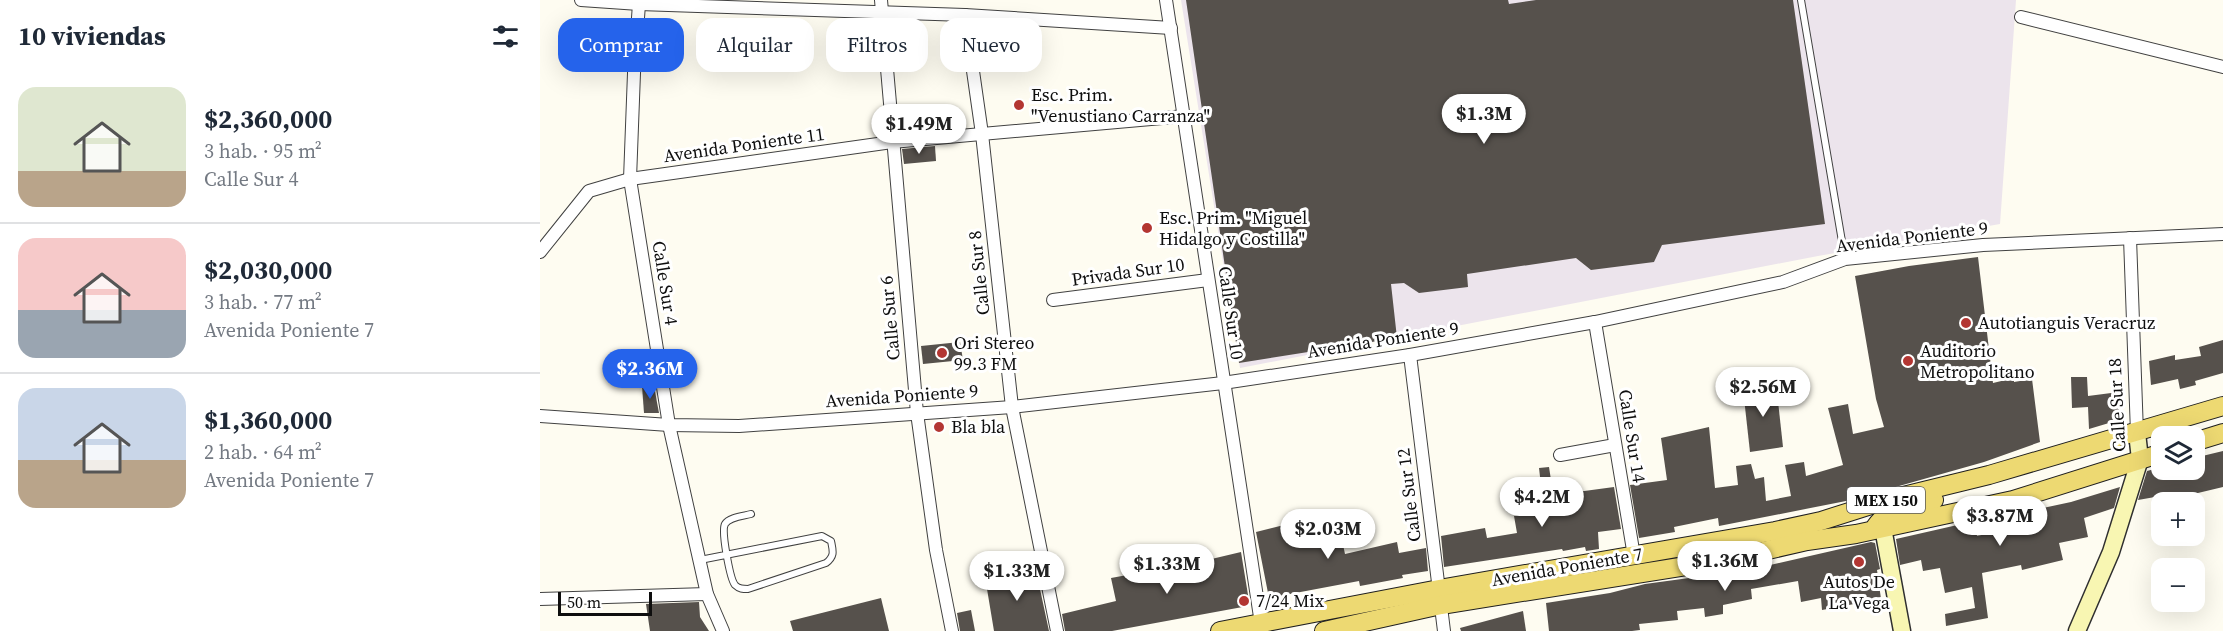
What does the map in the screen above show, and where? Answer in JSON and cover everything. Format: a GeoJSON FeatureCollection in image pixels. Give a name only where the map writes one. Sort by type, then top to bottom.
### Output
{"type":"FeatureCollection","features":[{"type":"Feature","properties":{"kind":"main road"},"geometry":{"type":"LineString","coordinates":[[1881,515],[1975,488],[1989,475],[2223,406]]}},
{"type":"Feature","properties":{"kind":"main road","name":"Calle Sur 18"},"geometry":{"type":"LineString","coordinates":[[2078,631],[2111,552],[2140,459],[2137,433]]}},
{"type":"Feature","properties":{"kind":"main road"},"geometry":{"type":"LineString","coordinates":[[2205,439],[2223,433]]}},
{"type":"Feature","properties":{"kind":"main road","name":"Avenida Poniente 7"},"geometry":{"type":"LineString","coordinates":[[1324,631],[1440,597],[1634,556],[1821,521],[2013,500],[2151,456]]}},
{"type":"Feature","properties":{"kind":"main road"},"geometry":{"type":"LineString","coordinates":[[1881,515],[1890,631]]}},
{"type":"Feature","properties":{"kind":"main road"},"geometry":{"type":"LineString","coordinates":[[1881,515],[1902,631]]}},
{"type":"Feature","properties":{"kind":"main road","name":"Avenida Poniente 7"},"geometry":{"type":"LineString","coordinates":[[1220,631],[1261,627],[1440,597],[1724,560],[1807,541],[1856,534],[1881,515]]}},
{"type":"Feature","properties":{"kind":"street"},"geometry":{"type":"LineString","coordinates":[[581,0],[639,4],[882,6],[965,15],[1171,28]]}},
{"type":"Feature","properties":{"kind":"street","name":"Calle Sur 10"},"geometry":{"type":"LineString","coordinates":[[1166,0],[1261,627]]}},
{"type":"Feature","properties":{"kind":"street","name":"Calle Sur 4"},"geometry":{"type":"LineString","coordinates":[[639,4],[630,179],[669,425],[707,594],[723,631]]}},
{"type":"Feature","properties":{"kind":"street","name":"Calle Sur 6"},"geometry":{"type":"LineString","coordinates":[[882,6],[916,413],[936,550],[952,631]]}},
{"type":"Feature","properties":{"kind":"street","name":"Calle Sur 8"},"geometry":{"type":"LineString","coordinates":[[965,15],[982,134],[1012,406],[1057,631]]}},
{"type":"Feature","properties":{"kind":"street"},"geometry":{"type":"LineString","coordinates":[[2020,17],[2223,67]]}},
{"type":"Feature","properties":{"kind":"street","name":"Avenida Poniente 11"},"geometry":{"type":"LineString","coordinates":[[540,252],[589,191],[630,179],[892,142],[1185,116]]}},
{"type":"Feature","properties":{"kind":"street","name":"Avenida Poniente 9"},"geometry":{"type":"LineString","coordinates":[[540,416],[669,425],[739,426],[1012,406],[1223,383],[1410,355],[1595,322],[1783,282],[1845,260],[1983,245],[2223,234]]}},
{"type":"Feature","properties":{"kind":"street","name":"Calle Sur 18"},"geometry":{"type":"LineString","coordinates":[[2130,238],[2137,433]]}},
{"type":"Feature","properties":{"kind":"street","name":"Privada Sur 10"},"geometry":{"type":"LineString","coordinates":[[1053,300],[1208,279]]}},
{"type":"Feature","properties":{"kind":"street","name":"Calle Sur 14"},"geometry":{"type":"LineString","coordinates":[[1595,322],[1634,556]]}},
{"type":"Feature","properties":{"kind":"street","name":"Calle Sur 12"},"geometry":{"type":"LineString","coordinates":[[1410,355],[1444,631]]}},
{"type":"Feature","properties":{"kind":"street"},"geometry":{"type":"LineString","coordinates":[[1560,455],[1615,445]]}},
{"type":"Feature","properties":{"kind":"street"},"geometry":{"type":"LineString","coordinates":[[540,599],[707,594]]}},
{"type":"Feature","properties":{"kind":"lane"},"geometry":{"type":"LineString","coordinates":[[1801,0],[1845,260]]}},
{"type":"Feature","properties":{"kind":"lane"},"geometry":{"type":"LineString","coordinates":[[700,560],[727,555],[822,536],[831,541],[834,553],[832,559],[748,589],[740,589],[733,583],[727,555],[724,525],[728,520],[751,514]]}},
{"type":"Feature","properties":{"kind":"shaded area"},"geometry":{"type":"Polygon","coordinates":[[[1181,0],[2016,0],[2000,224],[1818,256],[1240,368],[1181,0]]]}},
{"type":"Feature","properties":{"kind":"building"},"geometry":{"type":"Polygon","coordinates":[[[1186,0],[1508,0],[1509,4],[1536,0],[1793,0],[1825,224],[1662,245],[1654,262],[1591,270],[1576,258],[1467,274],[1468,287],[1419,293],[1404,283],[1391,284],[1397,338],[1239,363],[1186,0]]]}},
{"type":"Feature","properties":{"kind":"building"},"geometry":{"type":"Polygon","coordinates":[[[935,146],[936,161],[904,164],[902,149],[935,146]]]}},
{"type":"Feature","properties":{"kind":"building"},"geometry":{"type":"Polygon","coordinates":[[[1978,257],[1993,383],[2014,378],[2014,382],[2032,379],[2040,442],[1984,462],[1846,501],[1719,526],[1718,518],[1674,527],[1675,532],[1639,538],[1630,485],[1667,480],[1661,438],[1709,427],[1715,488],[1738,485],[1736,466],[1751,464],[1755,479],[1764,477],[1766,501],[1791,496],[1785,465],[1804,462],[1806,476],[1843,465],[1828,408],[1848,404],[1853,434],[1884,427],[1876,399],[1855,276],[1978,257]]]}},
{"type":"Feature","properties":{"kind":"building"},"geometry":{"type":"Polygon","coordinates":[[[2223,340],[2223,373],[2195,381],[2196,385],[2180,389],[2178,379],[2151,385],[2149,361],[2175,355],[2175,360],[2201,356],[2199,347],[2223,340]]]}},
{"type":"Feature","properties":{"kind":"building","name":"Ori Stereo 99.3 FM"},"geometry":{"type":"Polygon","coordinates":[[[960,342],[963,360],[923,364],[921,346],[960,342]]]}},
{"type":"Feature","properties":{"kind":"building"},"geometry":{"type":"Polygon","coordinates":[[[2071,377],[2087,377],[2088,396],[2119,392],[2119,420],[2089,429],[2088,407],[2072,408],[2071,377]]]}},
{"type":"Feature","properties":{"kind":"building"},"geometry":{"type":"Polygon","coordinates":[[[1776,383],[1783,447],[1750,452],[1743,389],[1776,383]]]}},
{"type":"Feature","properties":{"kind":"building"},"geometry":{"type":"Polygon","coordinates":[[[642,386],[654,386],[659,413],[644,413],[642,386]]]}},
{"type":"Feature","properties":{"kind":"building"},"geometry":{"type":"Polygon","coordinates":[[[2223,451],[2223,487],[2202,492],[2151,492],[2151,498],[2138,500],[2147,471],[2151,470],[2151,480],[2205,480],[2205,455],[2223,451]]]}},
{"type":"Feature","properties":{"kind":"building"},"geometry":{"type":"Polygon","coordinates":[[[1549,467],[1553,493],[1561,492],[1562,494],[1614,487],[1621,529],[1598,532],[1599,549],[1586,551],[1585,547],[1563,551],[1562,549],[1444,567],[1441,536],[1485,528],[1487,538],[1517,533],[1514,516],[1544,511],[1539,468],[1549,467]]]}},
{"type":"Feature","properties":{"kind":"building"},"geometry":{"type":"Polygon","coordinates":[[[2120,487],[2114,508],[2084,518],[2088,537],[2059,543],[2063,560],[2022,570],[2021,565],[1982,573],[1988,618],[1946,626],[1945,614],[1975,608],[1972,587],[1945,593],[1940,568],[1923,571],[1921,560],[1900,565],[1896,539],[1975,521],[1977,536],[2004,530],[2001,517],[2071,502],[2120,487]]]}},
{"type":"Feature","properties":{"kind":"building"},"geometry":{"type":"Polygon","coordinates":[[[1308,519],[1311,531],[1339,526],[1345,554],[1397,542],[1399,553],[1426,548],[1428,571],[1360,586],[1359,581],[1269,598],[1256,532],[1308,519]]]}},
{"type":"Feature","properties":{"kind":"building"},"geometry":{"type":"Polygon","coordinates":[[[1871,542],[1875,543],[1880,569],[1877,570],[1881,599],[1822,610],[1821,598],[1801,602],[1798,581],[1751,589],[1752,599],[1723,605],[1723,614],[1705,617],[1704,608],[1677,611],[1678,620],[1639,624],[1640,630],[1632,631],[1549,631],[1546,603],[1610,593],[1645,584],[1748,570],[1871,542]]]}},
{"type":"Feature","properties":{"kind":"building"},"geometry":{"type":"Polygon","coordinates":[[[1179,551],[1182,566],[1241,552],[1248,606],[1112,631],[1065,631],[1062,614],[1116,601],[1111,578],[1160,569],[1158,554],[1179,551]]]}},
{"type":"Feature","properties":{"kind":"building"},"geometry":{"type":"Polygon","coordinates":[[[1035,566],[1049,631],[994,631],[985,577],[1035,566]]]}},
{"type":"Feature","properties":{"kind":"building"},"geometry":{"type":"Polygon","coordinates":[[[881,598],[889,631],[793,631],[790,621],[881,598]]]}},
{"type":"Feature","properties":{"kind":"building"},"geometry":{"type":"Polygon","coordinates":[[[699,602],[700,617],[709,631],[650,631],[646,604],[699,602]]]}},
{"type":"Feature","properties":{"kind":"building"},"geometry":{"type":"Polygon","coordinates":[[[971,610],[975,631],[960,631],[957,613],[971,610]]]}},
{"type":"Feature","properties":{"kind":"building"},"geometry":{"type":"Polygon","coordinates":[[[1523,611],[1526,631],[1461,631],[1460,628],[1523,611]]]}},
{"type":"Feature","properties":{"kind":"place","name":"Esc. Prim. \"Venustiano Carranza\""},"geometry":{"type":"Point","coordinates":[1019,105]}},
{"type":"Feature","properties":{"kind":"place","name":"Esc. Prim. \"Miguel Hidalgo y Costilla\""},"geometry":{"type":"Point","coordinates":[1147,228]}},
{"type":"Feature","properties":{"kind":"place","name":"Autotianguis Veracruz"},"geometry":{"type":"Point","coordinates":[1966,323]}},
{"type":"Feature","properties":{"kind":"place","name":"Ori Stereo 99.3 FM"},"geometry":{"type":"Point","coordinates":[942,353]}},
{"type":"Feature","properties":{"kind":"place","name":"Auditorio Metropolitano"},"geometry":{"type":"Point","coordinates":[1908,361]}},
{"type":"Feature","properties":{"kind":"place","name":"Bla bla"},"geometry":{"type":"Point","coordinates":[939,427]}},
{"type":"Feature","properties":{"kind":"place","name":"Autos De La Vega"},"geometry":{"type":"Point","coordinates":[1859,562]}},
{"type":"Feature","properties":{"kind":"place","name":"7/24 Mix"},"geometry":{"type":"Point","coordinates":[1244,601]}}]}
